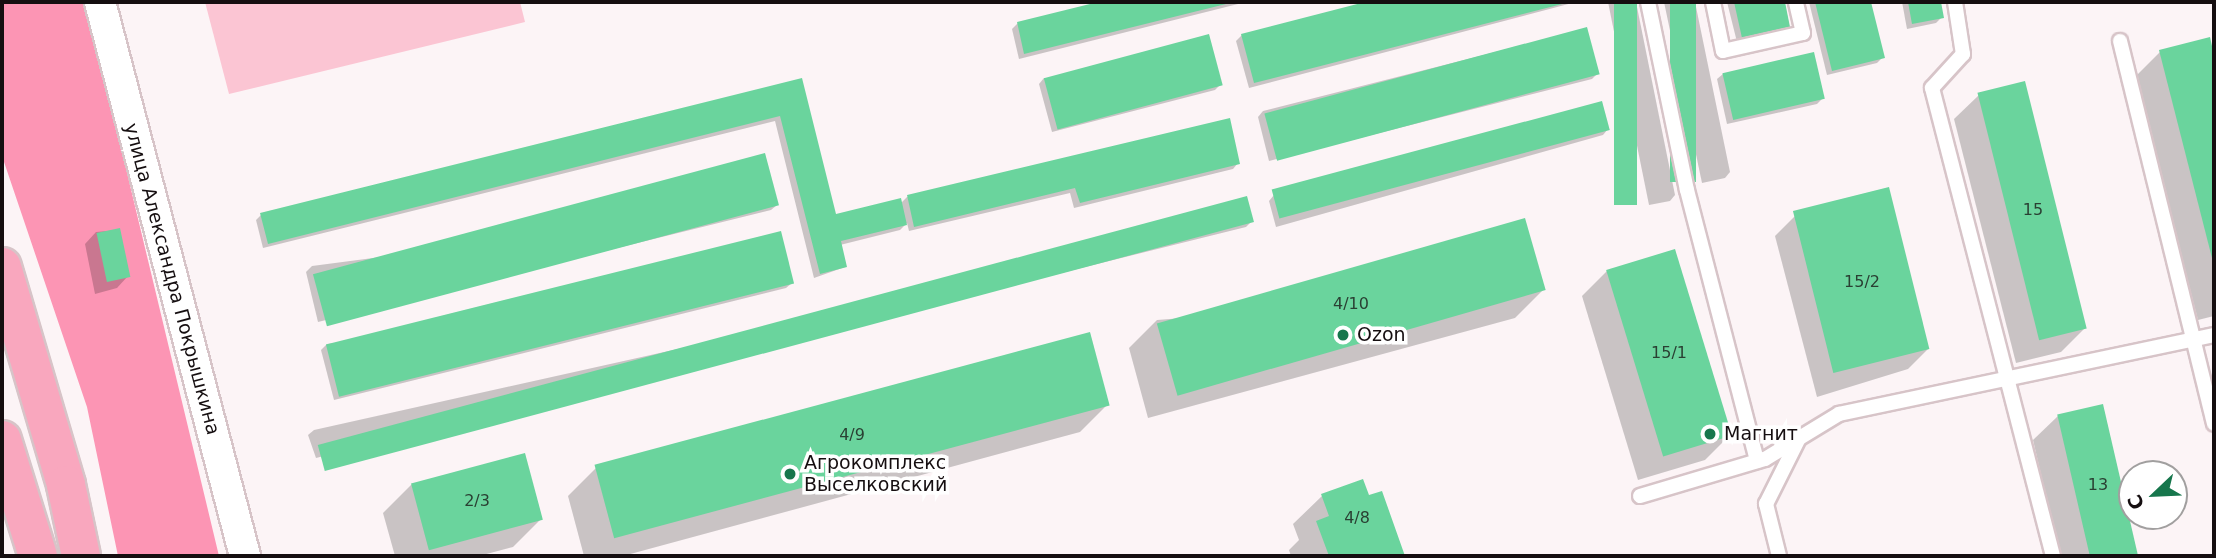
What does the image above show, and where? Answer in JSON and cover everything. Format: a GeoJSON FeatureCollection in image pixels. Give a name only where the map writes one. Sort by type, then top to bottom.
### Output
{"type":"FeatureCollection","features":[{"type":"Feature","properties":{"kind":"highway"},"geometry":{"type":"LineString","coordinates":[[2,267],[66,485],[81,556]]}},
{"type":"Feature","properties":{"kind":"highway"},"geometry":{"type":"LineString","coordinates":[[2,440],[38,556]]}},
{"type":"Feature","properties":{"kind":"street","name":"улица Александра Покрышкина"},"geometry":{"type":"LineString","coordinates":[[100,2],[245,556]]}},
{"type":"Feature","properties":{"kind":"lane"},"geometry":{"type":"LineString","coordinates":[[1648,2],[1687,190],[1757,461]]}},
{"type":"Feature","properties":{"kind":"lane"},"geometry":{"type":"LineString","coordinates":[[1713,2],[1723,51],[1802,33],[1796,2]]}},
{"type":"Feature","properties":{"kind":"lane"},"geometry":{"type":"LineString","coordinates":[[1955,2],[1963,54],[1932,88],[2053,556]]}},
{"type":"Feature","properties":{"kind":"lane"},"geometry":{"type":"LineString","coordinates":[[2120,41],[2214,424]]}},
{"type":"Feature","properties":{"kind":"lane"},"geometry":{"type":"LineString","coordinates":[[1640,496],[1757,461],[1839,414],[2214,335]]}},
{"type":"Feature","properties":{"kind":"lane"},"geometry":{"type":"LineString","coordinates":[[1779,556],[1766,504],[1799,438]]}},
{"type":"Feature","properties":{"kind":"shaded area"},"geometry":{"type":"Polygon","coordinates":[[[2,2],[86,2],[219,556],[118,556],[87,407],[2,156],[2,2]]]}},
{"type":"Feature","properties":{"kind":"shaded area"},"geometry":{"type":"Polygon","coordinates":[[[205,2],[520,2],[525,22],[229,94],[205,2]]]}},
{"type":"Feature","properties":{"kind":"building"},"geometry":{"type":"Polygon","coordinates":[[[1098,2],[1230,3],[1024,54],[1017,22],[1098,2]]]}},
{"type":"Feature","properties":{"kind":"building"},"geometry":{"type":"Polygon","coordinates":[[[1365,2],[1566,3],[1254,83],[1241,34],[1365,2]]]}},
{"type":"Feature","properties":{"kind":"building"},"geometry":{"type":"Polygon","coordinates":[[[1614,2],[1637,2],[1637,205],[1614,205],[1614,2]]]}},
{"type":"Feature","properties":{"kind":"building"},"geometry":{"type":"Polygon","coordinates":[[[1670,2],[1696,2],[1696,182],[1670,182],[1670,2]]]}},
{"type":"Feature","properties":{"kind":"building"},"geometry":{"type":"Polygon","coordinates":[[[1734,2],[1785,2],[1790,27],[1742,38],[1734,2]]]}},
{"type":"Feature","properties":{"kind":"building"},"geometry":{"type":"Polygon","coordinates":[[[1815,2],[1871,2],[1885,58],[1832,71],[1815,2]]]}},
{"type":"Feature","properties":{"kind":"building"},"geometry":{"type":"Polygon","coordinates":[[[1908,2],[1941,2],[1944,18],[1912,24],[1908,2]]]}},
{"type":"Feature","properties":{"kind":"building"},"geometry":{"type":"Polygon","coordinates":[[[1587,27],[1600,74],[1277,161],[1264,113],[1587,27]]]}},
{"type":"Feature","properties":{"kind":"building"},"geometry":{"type":"Polygon","coordinates":[[[1209,34],[1223,85],[1058,129],[1044,78],[1209,34]]]}},
{"type":"Feature","properties":{"kind":"building"},"geometry":{"type":"Polygon","coordinates":[[[2210,37],[2214,55],[2213,262],[2159,50],[2210,37]]]}},
{"type":"Feature","properties":{"kind":"building"},"geometry":{"type":"Polygon","coordinates":[[[1814,52],[1825,99],[1733,120],[1722,73],[1814,52]]]}},
{"type":"Feature","properties":{"kind":"building"},"geometry":{"type":"Polygon","coordinates":[[[802,78],[836,214],[901,198],[907,225],[841,241],[847,267],[820,274],[780,116],[268,244],[260,213],[802,78]]]}},
{"type":"Feature","properties":{"kind":"building"},"geometry":{"type":"Polygon","coordinates":[[[2025,81],[2087,328],[2039,340],[1977,93],[2025,81]]]}},
{"type":"Feature","properties":{"kind":"building"},"geometry":{"type":"Polygon","coordinates":[[[1602,101],[1610,130],[1279,218],[1272,190],[1602,101]]]}},
{"type":"Feature","properties":{"kind":"building"},"geometry":{"type":"Polygon","coordinates":[[[1230,118],[1240,164],[1080,203],[1075,188],[914,227],[907,195],[1230,118]]]}},
{"type":"Feature","properties":{"kind":"building"},"geometry":{"type":"Polygon","coordinates":[[[765,153],[779,205],[327,326],[313,274],[765,153]]]}},
{"type":"Feature","properties":{"kind":"building"},"geometry":{"type":"Polygon","coordinates":[[[1889,187],[1929,349],[1833,373],[1793,211],[1889,187]]]}},
{"type":"Feature","properties":{"kind":"building"},"geometry":{"type":"Polygon","coordinates":[[[1247,196],[1254,222],[325,471],[318,445],[1247,196]]]}},
{"type":"Feature","properties":{"kind":"building"},"geometry":{"type":"Polygon","coordinates":[[[1525,218],[1546,290],[1178,396],[1157,324],[1525,218]]]}},
{"type":"Feature","properties":{"kind":"building"},"geometry":{"type":"Polygon","coordinates":[[[120,228],[130,277],[107,282],[97,233],[120,228]]]}},
{"type":"Feature","properties":{"kind":"building"},"geometry":{"type":"Polygon","coordinates":[[[781,231],[794,283],[339,397],[326,344],[781,231]]]}},
{"type":"Feature","properties":{"kind":"building"},"geometry":{"type":"Polygon","coordinates":[[[1675,249],[1732,435],[1663,457],[1606,270],[1675,249]]]}},
{"type":"Feature","properties":{"kind":"building"},"geometry":{"type":"Polygon","coordinates":[[[1090,332],[1110,405],[614,538],[594,465],[1090,332]]]}},
{"type":"Feature","properties":{"kind":"building"},"geometry":{"type":"Polygon","coordinates":[[[2103,404],[2118,469],[2118,530],[2132,530],[2138,556],[2090,556],[2057,415],[2103,404]]]}},
{"type":"Feature","properties":{"kind":"building"},"geometry":{"type":"Polygon","coordinates":[[[525,453],[543,520],[429,550],[411,484],[525,453]]]}},
{"type":"Feature","properties":{"kind":"building"},"geometry":{"type":"Polygon","coordinates":[[[1363,479],[1369,495],[1382,491],[1405,556],[1329,556],[1316,521],[1329,516],[1321,494],[1363,479]]]}},
{"type":"Feature","properties":{"kind":"place","name":"Ozon"},"geometry":{"type":"Point","coordinates":[1343,335]}},
{"type":"Feature","properties":{"kind":"place","name":"Магнит"},"geometry":{"type":"Point","coordinates":[1710,434]}},
{"type":"Feature","properties":{"kind":"place","name":"Агрокомплекс Выселковский"},"geometry":{"type":"Point","coordinates":[790,474]}}]}
